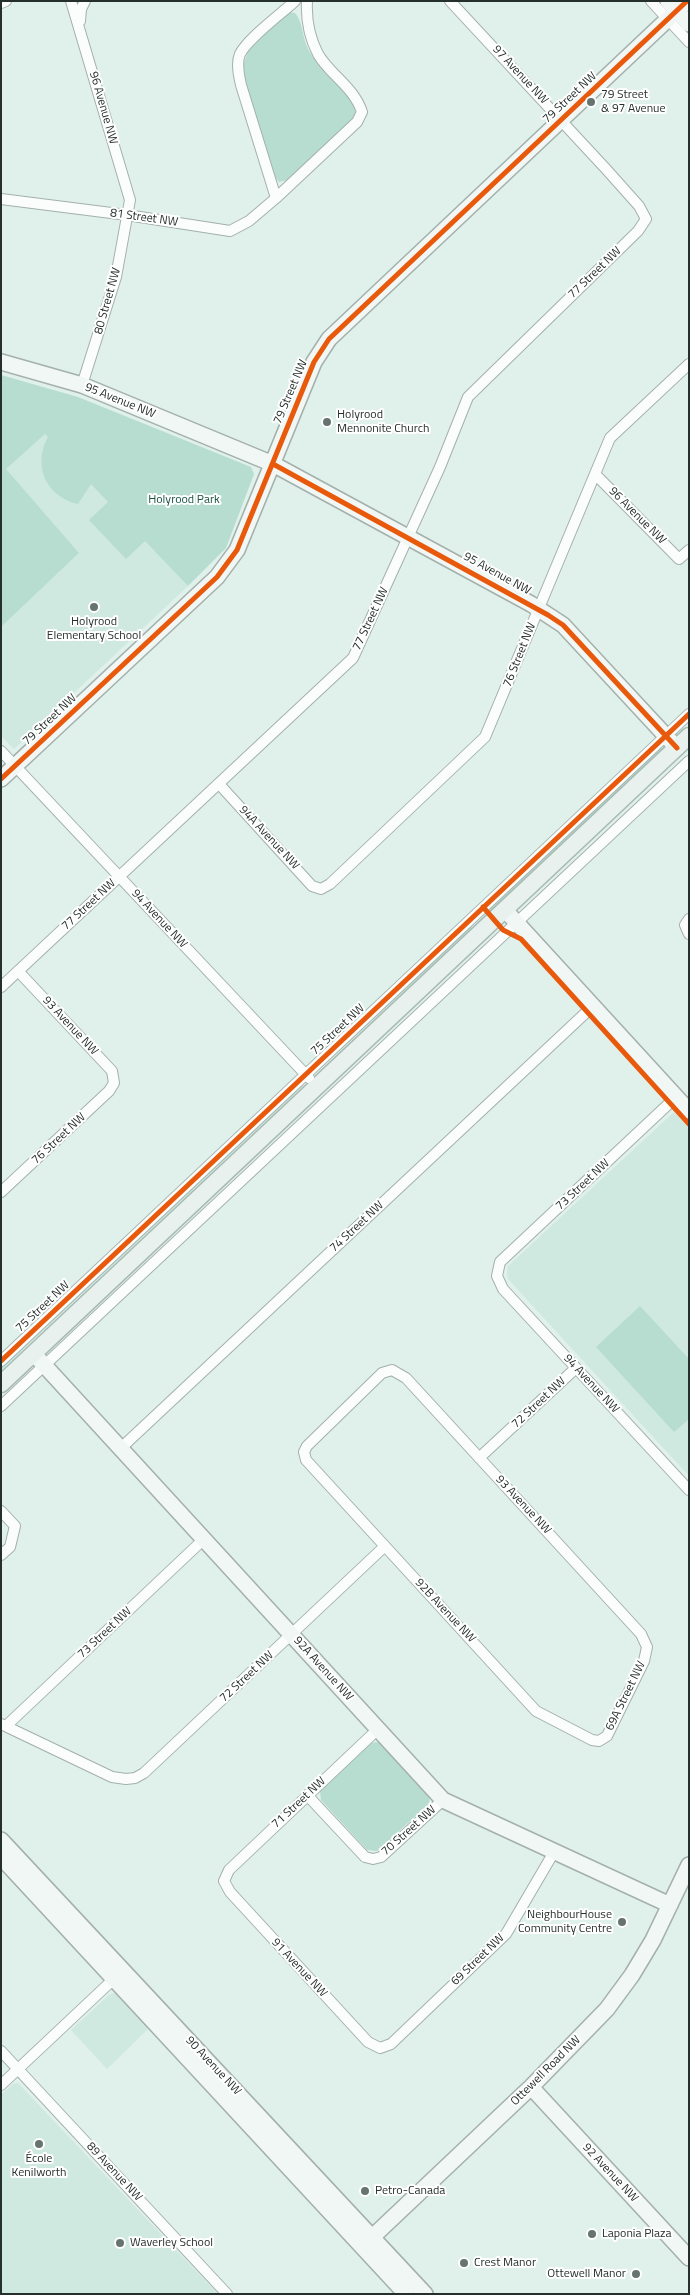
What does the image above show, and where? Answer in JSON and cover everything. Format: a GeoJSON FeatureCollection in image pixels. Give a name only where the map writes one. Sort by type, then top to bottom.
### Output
{"type":"FeatureCollection","features":[{"type":"Feature","properties":{"kind":"main road"},"geometry":{"type":"LineString","coordinates":[[1,1384],[683,742]]}},
{"type":"Feature","properties":{"kind":"street"},"geometry":{"type":"LineString","coordinates":[[1,3],[6,1]]}},
{"type":"Feature","properties":{"kind":"street","name":"96 Avenue NW"},"geometry":{"type":"LineString","coordinates":[[71,1],[130,200],[127,215]]}},
{"type":"Feature","properties":{"kind":"street"},"geometry":{"type":"LineString","coordinates":[[79,27],[81,8],[85,1]]}},
{"type":"Feature","properties":{"kind":"street"},"geometry":{"type":"LineString","coordinates":[[276,198],[238,71],[240,55],[249,42],[295,1]]}},
{"type":"Feature","properties":{"kind":"street","name":"81 Street NW"},"geometry":{"type":"LineString","coordinates":[[1,199],[127,215],[230,231],[249,221],[357,122],[362,112],[358,99],[319,55],[306,18],[306,1]]}},
{"type":"Feature","properties":{"kind":"street","name":"97 Avenue NW"},"geometry":{"type":"LineString","coordinates":[[450,1],[639,206],[646,219]]}},
{"type":"Feature","properties":{"kind":"street"},"geometry":{"type":"LineString","coordinates":[[651,1],[680,6]]}},
{"type":"Feature","properties":{"kind":"street"},"geometry":{"type":"LineString","coordinates":[[680,6],[689,24]]}},
{"type":"Feature","properties":{"kind":"street"},"geometry":{"type":"LineString","coordinates":[[680,6],[689,42]]}},
{"type":"Feature","properties":{"kind":"street","name":"79 Street NW"},"geometry":{"type":"LineString","coordinates":[[1,780],[217,577],[231,561],[314,362],[329,339],[680,6]]}},
{"type":"Feature","properties":{"kind":"street","name":"80 Street NW"},"geometry":{"type":"LineString","coordinates":[[82,386],[116,277],[127,215]]}},
{"type":"Feature","properties":{"kind":"street","name":"77 Street NW"},"geometry":{"type":"LineString","coordinates":[[1,987],[353,658],[408,537],[468,397],[638,231],[646,219]]}},
{"type":"Feature","properties":{"kind":"street","name":"95 Avenue NW"},"geometry":{"type":"LineString","coordinates":[[1,362],[82,386],[273,464],[539,609],[563,625],[666,736],[683,742]]}},
{"type":"Feature","properties":{"kind":"street","name":"76 Street NW"},"geometry":{"type":"LineString","coordinates":[[321,889],[330,884],[485,737],[610,438],[689,364]]}},
{"type":"Feature","properties":{"kind":"street","name":"96 Avenue NW"},"geometry":{"type":"LineString","coordinates":[[595,474],[679,559],[689,550]]}},
{"type":"Feature","properties":{"kind":"street","name":"75 Street NW"},"geometry":{"type":"LineString","coordinates":[[1,1361],[689,714]]}},
{"type":"Feature","properties":{"kind":"street","name":"94 Avenue NW"},"geometry":{"type":"LineString","coordinates":[[1,751],[317,1086]]}},
{"type":"Feature","properties":{"kind":"street"},"geometry":{"type":"LineString","coordinates":[[1,1406],[689,761]]}},
{"type":"Feature","properties":{"kind":"street","name":"94A Avenue NW"},"geometry":{"type":"LineString","coordinates":[[219,784],[312,886],[321,889]]}},
{"type":"Feature","properties":{"kind":"street"},"geometry":{"type":"LineString","coordinates":[[504,910],[689,1111]]}},
{"type":"Feature","properties":{"kind":"street","name":"93 Avenue NW"},"geometry":{"type":"LineString","coordinates":[[18,971],[112,1071],[114,1083]]}},
{"type":"Feature","properties":{"kind":"street","name":"74 Street NW"},"geometry":{"type":"LineString","coordinates":[[121,1448],[593,1006]]}},
{"type":"Feature","properties":{"kind":"street","name":"76 Street NW"},"geometry":{"type":"LineString","coordinates":[[1,1192],[109,1091],[114,1083]]}},
{"type":"Feature","properties":{"kind":"street","name":"73 Street NW"},"geometry":{"type":"LineString","coordinates":[[497,1276],[500,1262],[676,1097]]}},
{"type":"Feature","properties":{"kind":"street","name":"94 Avenue NW"},"geometry":{"type":"LineString","coordinates":[[497,1276],[503,1289],[689,1490]]}},
{"type":"Feature","properties":{"kind":"street","name":"92A Avenue NW"},"geometry":{"type":"LineString","coordinates":[[34,1354],[443,1800],[670,1905]]}},
{"type":"Feature","properties":{"kind":"street","name":"72 Street NW"},"geometry":{"type":"LineString","coordinates":[[479,1458],[576,1368]]}},
{"type":"Feature","properties":{"kind":"street","name":"93 Avenue NW"},"geometry":{"type":"LineString","coordinates":[[306,1460],[304,1452],[306,1446],[382,1373],[392,1370],[406,1378],[641,1634],[647,1647]]}},
{"type":"Feature","properties":{"kind":"street","name":"92B Avenue NW"},"geometry":{"type":"LineString","coordinates":[[306,1460],[536,1711],[592,1740],[599,1741]]}},
{"type":"Feature","properties":{"kind":"street"},"geometry":{"type":"LineString","coordinates":[[1,1511],[15,1526],[10,1546],[1,1555]]}},
{"type":"Feature","properties":{"kind":"street","name":"73 Street NW"},"geometry":{"type":"LineString","coordinates":[[4,1725],[204,1539]]}},
{"type":"Feature","properties":{"kind":"street","name":"72 Street NW"},"geometry":{"type":"LineString","coordinates":[[4,1725],[112,1777],[126,1779],[144,1774],[385,1546]]}},
{"type":"Feature","properties":{"kind":"street","name":"69A Street NW"},"geometry":{"type":"LineString","coordinates":[[599,1741],[607,1736],[644,1661],[647,1647]]}},
{"type":"Feature","properties":{"kind":"street","name":"71 Street NW"},"geometry":{"type":"LineString","coordinates":[[224,1880],[229,1870],[378,1729]]}},
{"type":"Feature","properties":{"kind":"street","name":"70 Street NW"},"geometry":{"type":"LineString","coordinates":[[307,1796],[365,1857],[373,1859],[381,1856],[443,1800]]}},
{"type":"Feature","properties":{"kind":"street","name":"90 Avenue NW"},"geometry":{"type":"LineString","coordinates":[[1,1840],[119,1974],[367,2242],[425,2294]]}},
{"type":"Feature","properties":{"kind":"street","name":"69 Street NW"},"geometry":{"type":"LineString","coordinates":[[380,2048],[391,2044],[506,1934],[554,1852]]}},
{"type":"Feature","properties":{"kind":"street","name":"90 Avenue NW"},"geometry":{"type":"LineString","coordinates":[[1,1857],[119,1974]]}},
{"type":"Feature","properties":{"kind":"street","name":"Ottewell Road NW"},"geometry":{"type":"LineString","coordinates":[[367,2242],[531,2087],[607,2009],[639,1964],[689,1865]]}},
{"type":"Feature","properties":{"kind":"street","name":"91 Avenue NW"},"geometry":{"type":"LineString","coordinates":[[224,1880],[230,1892],[368,2042],[380,2048]]}},
{"type":"Feature","properties":{"kind":"street"},"geometry":{"type":"LineString","coordinates":[[1,2085],[119,1974]]}},
{"type":"Feature","properties":{"kind":"street","name":"89 Avenue NW"},"geometry":{"type":"LineString","coordinates":[[1,2051],[227,2294]]}},
{"type":"Feature","properties":{"kind":"street","name":"92 Avenue NW"},"geometry":{"type":"LineString","coordinates":[[531,2087],[689,2258]]}},
{"type":"Feature","properties":{"kind":"street","name":"90 Avenue NW"},"geometry":{"type":"LineString","coordinates":[[367,2242],[406,2294]]}},
{"type":"Feature","properties":{"kind":"shaded area","name":"Holyrood Elementary School"},"geometry":{"type":"Polygon","coordinates":[[[45,434],[188,586],[14,749],[1,736],[1,627],[79,553],[5,469],[45,434]]]}},
{"type":"Feature","properties":{"kind":"shaded area"},"geometry":{"type":"Polygon","coordinates":[[[674,1112],[689,1128],[689,1476],[508,1279],[507,1273],[508,1266],[674,1112]]]}},
{"type":"Feature","properties":{"kind":"shaded area"},"geometry":{"type":"Polygon","coordinates":[[[117,1992],[147,2020],[148,2029],[107,2069],[71,2030],[109,1995],[117,1992]]]}},
{"type":"Feature","properties":{"kind":"shaded area"},"geometry":{"type":"Polygon","coordinates":[[[18,2083],[218,2294],[1,2294],[1,2095],[13,2084],[18,2083]]]}},
{"type":"Feature","properties":{"kind":"green space"},"geometry":{"type":"Polygon","coordinates":[[[287,12],[295,13],[298,16],[306,45],[312,56],[354,101],[356,108],[354,117],[288,180],[279,182],[275,177],[242,69],[248,51],[287,12]]]}},
{"type":"Feature","properties":{"kind":"green space","name":"Holyrood Park"},"geometry":{"type":"Polygon","coordinates":[[[1,375],[78,397],[251,467],[254,474],[226,548],[188,586],[145,541],[126,559],[89,520],[108,502],[91,484],[78,504],[58,495],[50,487],[42,469],[41,458],[48,437],[45,434],[6,469],[79,553],[1,627],[1,375]]]}},
{"type":"Feature","properties":{"kind":"green space"},"geometry":{"type":"Polygon","coordinates":[[[661,745],[662,749],[490,911],[488,908],[661,745]]]}},
{"type":"Feature","properties":{"kind":"green space"},"geometry":{"type":"Polygon","coordinates":[[[485,913],[471,926],[472,928],[320,1069],[319,1067],[485,913]]]}},
{"type":"Feature","properties":{"kind":"green space"},"geometry":{"type":"Polygon","coordinates":[[[302,1083],[303,1086],[1,1370],[1,1365],[302,1083]]]}},
{"type":"Feature","properties":{"kind":"green space"},"geometry":{"type":"Polygon","coordinates":[[[640,1306],[689,1359],[689,1419],[674,1432],[596,1347],[640,1306]]]}},
{"type":"Feature","properties":{"kind":"green space"},"geometry":{"type":"Polygon","coordinates":[[[371,1743],[380,1743],[430,1797],[429,1804],[377,1851],[367,1850],[321,1800],[320,1791],[371,1743]]]}},
{"type":"Feature","properties":{"kind":"cycle path"},"geometry":{"type":"LineString","coordinates":[[1,779],[217,577],[237,550],[314,362],[329,339],[687,1]]}},
{"type":"Feature","properties":{"kind":"cycle path"},"geometry":{"type":"LineString","coordinates":[[273,464],[563,625],[677,748]]}},
{"type":"Feature","properties":{"kind":"cycle path"},"geometry":{"type":"LineString","coordinates":[[1,1361],[689,714]]}},
{"type":"Feature","properties":{"kind":"cycle path"},"geometry":{"type":"LineString","coordinates":[[483,907],[503,930],[521,939],[689,1124]]}},
{"type":"Feature","properties":{"kind":"place","name":"79 Street & 97 Avenue"},"geometry":{"type":"Point","coordinates":[591,102]}},
{"type":"Feature","properties":{"kind":"place","name":"Holyrood Mennonite Church"},"geometry":{"type":"Point","coordinates":[327,422]}},
{"type":"Feature","properties":{"kind":"place","name":"Holyrood Elementary School"},"geometry":{"type":"Point","coordinates":[94,607]}},
{"type":"Feature","properties":{"kind":"place","name":"NeighbourHouse Community Centre"},"geometry":{"type":"Point","coordinates":[622,1922]}},
{"type":"Feature","properties":{"kind":"place","name":"École Kenilworth"},"geometry":{"type":"Point","coordinates":[39,2144]}},
{"type":"Feature","properties":{"kind":"place","name":"Petro-Canada"},"geometry":{"type":"Point","coordinates":[365,2191]}},
{"type":"Feature","properties":{"kind":"place","name":"Laponia Plaza"},"geometry":{"type":"Point","coordinates":[592,2234]}},
{"type":"Feature","properties":{"kind":"place","name":"Waverley School"},"geometry":{"type":"Point","coordinates":[120,2243]}},
{"type":"Feature","properties":{"kind":"place","name":"Crest Manor"},"geometry":{"type":"Point","coordinates":[464,2263]}},
{"type":"Feature","properties":{"kind":"place","name":"Ottewell Manor"},"geometry":{"type":"Point","coordinates":[636,2274]}}]}
